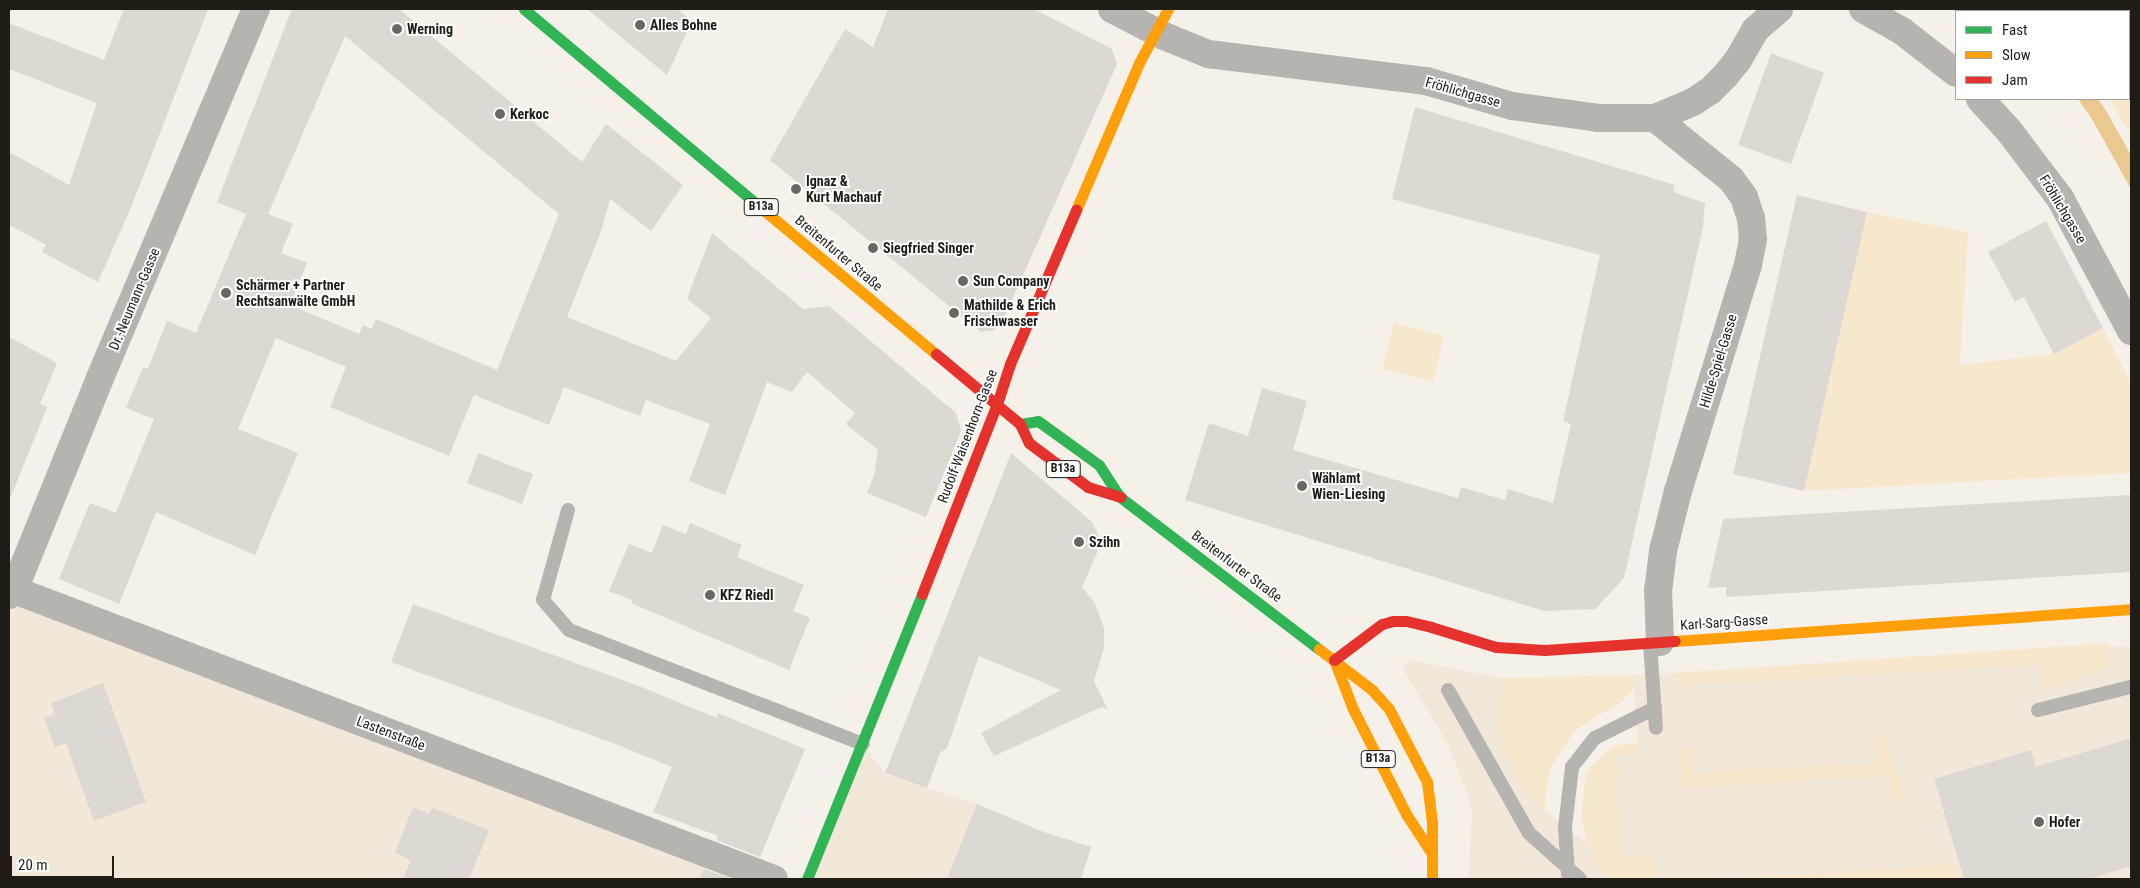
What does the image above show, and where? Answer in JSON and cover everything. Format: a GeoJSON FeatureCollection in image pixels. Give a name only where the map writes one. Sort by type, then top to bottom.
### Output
{"type":"FeatureCollection","features":[{"type":"Feature","properties":{"kind":"street","name":"Dr.-Neumann-Gasse"},"geometry":{"type":"LineString","coordinates":[[12,592],[256,9]]}},
{"type":"Feature","properties":{"kind":"street","name":"Breitenfurter Straße"},"geometry":{"type":"LineString","coordinates":[[524,9],[997,404],[1020,424],[1029,443],[1088,487],[1120,497]]}},
{"type":"Feature","properties":{"kind":"street","name":"Fröhlichgasse"},"geometry":{"type":"LineString","coordinates":[[1112,9],[1162,20],[1208,54],[1426,80],[1512,106],[1598,118],[1655,118],[1675,111],[1710,91],[1738,60],[1755,30],[1778,9]]}},
{"type":"Feature","properties":{"kind":"street"},"geometry":{"type":"LineString","coordinates":[[1863,9],[1902,30],[1955,72]]}},
{"type":"Feature","properties":{"kind":"street","name":"Rudolf-Waisenhorn-Gasse"},"geometry":{"type":"LineString","coordinates":[[808,879],[997,404],[1010,364],[1140,61],[1162,20]]}},
{"type":"Feature","properties":{"kind":"street","name":"Fröhlichgasse"},"geometry":{"type":"LineString","coordinates":[[1981,100],[2015,138],[2060,198],[2131,330]]}},
{"type":"Feature","properties":{"kind":"street","name":"Hilde-Spiel-Gasse"},"geometry":{"type":"LineString","coordinates":[[1655,118],[1731,179],[1744,198],[1751,218],[1753,239],[1748,265],[1678,491],[1663,550],[1658,588],[1655,642]]}},
{"type":"Feature","properties":{"kind":"street","name":"Breitenfurter Straße"},"geometry":{"type":"LineString","coordinates":[[1020,424],[1038,421],[1099,465],[1120,497],[1372,690],[1389,709],[1427,782],[1432,823],[1432,879]]}},
{"type":"Feature","properties":{"kind":"street","name":"Lastenstraße"},"geometry":{"type":"LineString","coordinates":[[12,592],[774,879]]}},
{"type":"Feature","properties":{"kind":"street","name":"Karl-Sarg-Gasse"},"geometry":{"type":"LineString","coordinates":[[1334,660],[1382,624],[1393,621],[1406,621],[1496,647],[1520,650],[2131,609]]}},
{"type":"Feature","properties":{"kind":"street","name":"B13a"},"geometry":{"type":"LineString","coordinates":[[1334,660],[1353,709],[1402,807],[1431,852]]}},
{"type":"Feature","properties":{"kind":"lane"},"geometry":{"type":"LineString","coordinates":[[568,510],[543,600],[569,630],[863,744]]}},
{"type":"Feature","properties":{"kind":"lane"},"geometry":{"type":"LineString","coordinates":[[1655,642],[1654,708],[1656,728]]}},
{"type":"Feature","properties":{"kind":"lane"},"geometry":{"type":"LineString","coordinates":[[2038,710],[2131,684]]}},
{"type":"Feature","properties":{"kind":"lane"},"geometry":{"type":"LineString","coordinates":[[1448,690],[1529,833],[1568,875],[1580,879]]}},
{"type":"Feature","properties":{"kind":"lane"},"geometry":{"type":"LineString","coordinates":[[1568,875],[1565,827],[1572,767],[1594,738],[1654,708]]}},
{"type":"Feature","properties":{"kind":"shaded area"},"geometry":{"type":"Polygon","coordinates":[[[2032,9],[2131,9],[2131,135],[2110,100],[2130,100],[2130,10],[2032,9]]]}},
{"type":"Feature","properties":{"kind":"shaded area"},"geometry":{"type":"Polygon","coordinates":[[[2079,100],[2099,100],[2105,109],[2131,155],[2131,189],[2092,119],[2079,100]]]}},
{"type":"Feature","properties":{"kind":"shaded area"},"geometry":{"type":"Polygon","coordinates":[[[1867,212],[1968,232],[1960,365],[2054,354],[2103,328],[2131,383],[2131,473],[1804,491],[1867,212]]]}},
{"type":"Feature","properties":{"kind":"shaded area"},"geometry":{"type":"Polygon","coordinates":[[[1394,323],[1444,336],[1433,382],[1382,369],[1394,323]]]}},
{"type":"Feature","properties":{"kind":"shaded area"},"geometry":{"type":"Polygon","coordinates":[[[9,598],[774,879],[9,879],[9,598]]]}},
{"type":"Feature","properties":{"kind":"shaded area"},"geometry":{"type":"Polygon","coordinates":[[[2109,643],[2111,666],[2042,690],[2040,665],[1675,686],[1675,673],[2109,643]]]}},
{"type":"Feature","properties":{"kind":"shaded area"},"geometry":{"type":"Polygon","coordinates":[[[2131,646],[2131,879],[1964,879],[1959,864],[1719,879],[1657,879],[1655,855],[1621,857],[1616,757],[1638,755],[1633,675],[2131,646]]]}},
{"type":"Feature","properties":{"kind":"shaded area"},"geometry":{"type":"Polygon","coordinates":[[[1411,660],[1502,678],[1498,733],[1519,784],[1544,810],[1587,843],[1597,868],[1611,879],[1468,879],[1472,813],[1465,788],[1446,741],[1403,669],[1403,664],[1411,660]]]}},
{"type":"Feature","properties":{"kind":"shaded area"},"geometry":{"type":"Polygon","coordinates":[[[1633,675],[1634,688],[1623,701],[1575,730],[1550,769],[1544,810],[1519,784],[1498,733],[1502,678],[1633,675]]]}},
{"type":"Feature","properties":{"kind":"shaded area"},"geometry":{"type":"Polygon","coordinates":[[[1876,737],[1886,737],[1905,799],[1892,800],[1889,776],[1681,788],[1680,748],[1693,749],[1694,772],[1878,763],[1876,737]]]}},
{"type":"Feature","properties":{"kind":"shaded area"},"geometry":{"type":"Polygon","coordinates":[[[1637,743],[1638,755],[1616,757],[1621,857],[1656,855],[1657,879],[1611,879],[1597,868],[1587,843],[1581,817],[1586,772],[1612,746],[1637,743]]]}},
{"type":"Feature","properties":{"kind":"shaded area"},"geometry":{"type":"Polygon","coordinates":[[[863,744],[885,774],[977,804],[1039,830],[1091,847],[1081,879],[807,879],[863,744]]]}},
{"type":"Feature","properties":{"kind":"shaded area"},"geometry":{"type":"Polygon","coordinates":[[[1959,864],[1964,879],[1719,879],[1959,864]]]}},
{"type":"Feature","properties":{"kind":"building"},"geometry":{"type":"Polygon","coordinates":[[[124,9],[208,9],[132,205],[98,282],[42,252],[46,245],[9,225],[9,152],[69,185],[97,103],[9,69],[9,23],[104,60],[124,9]]]}},
{"type":"Feature","properties":{"kind":"building"},"geometry":{"type":"Polygon","coordinates":[[[292,9],[399,9],[582,162],[606,124],[683,185],[651,231],[610,199],[601,231],[567,317],[676,361],[711,318],[687,299],[712,233],[803,309],[829,306],[956,413],[961,431],[926,517],[867,493],[874,475],[878,450],[846,424],[855,413],[807,372],[792,392],[767,382],[725,495],[689,481],[710,424],[646,400],[640,416],[564,387],[549,425],[474,395],[449,456],[330,407],[346,367],[276,338],[238,429],[298,453],[255,555],[156,512],[119,604],[59,579],[90,503],[116,513],[154,419],[126,408],[143,367],[148,369],[167,321],[196,333],[246,214],[217,202],[292,9]],[[345,36],[268,214],[293,224],[281,253],[307,263],[290,305],[359,334],[363,325],[372,329],[376,319],[497,370],[559,214],[345,36]]]}},
{"type":"Feature","properties":{"kind":"building"},"geometry":{"type":"Polygon","coordinates":[[[587,9],[677,9],[692,21],[667,75],[587,9]]]}},
{"type":"Feature","properties":{"kind":"building"},"geometry":{"type":"Polygon","coordinates":[[[888,9],[1034,9],[1112,49],[1117,64],[1003,320],[994,330],[981,332],[770,160],[845,29],[873,47],[888,9]]]}},
{"type":"Feature","properties":{"kind":"building"},"geometry":{"type":"Polygon","coordinates":[[[1771,53],[1824,73],[1791,164],[1738,145],[1771,53]]]}},
{"type":"Feature","properties":{"kind":"building"},"geometry":{"type":"Polygon","coordinates":[[[1415,107],[1675,185],[1673,192],[1705,203],[1703,227],[1624,578],[1595,609],[1544,611],[1185,500],[1209,423],[1248,436],[1262,388],[1307,401],[1293,450],[1458,498],[1461,487],[1505,500],[1508,489],[1553,503],[1571,424],[1563,421],[1600,255],[1392,199],[1415,107]]]}},
{"type":"Feature","properties":{"kind":"building"},"geometry":{"type":"Polygon","coordinates":[[[1797,195],[1867,212],[1804,491],[1733,474],[1797,195]]]}},
{"type":"Feature","properties":{"kind":"building"},"geometry":{"type":"Polygon","coordinates":[[[2046,221],[2103,328],[2054,354],[2024,297],[2015,302],[1988,252],[2046,221]]]}},
{"type":"Feature","properties":{"kind":"building"},"geometry":{"type":"Polygon","coordinates":[[[9,337],[57,363],[40,404],[47,407],[10,499],[9,337]]]}},
{"type":"Feature","properties":{"kind":"building"},"geometry":{"type":"Polygon","coordinates":[[[478,453],[533,474],[522,504],[467,483],[478,453]]]}},
{"type":"Feature","properties":{"kind":"building"},"geometry":{"type":"Polygon","coordinates":[[[1011,453],[1092,522],[1098,534],[1097,553],[1082,587],[1094,602],[1104,628],[1104,648],[1094,681],[1108,710],[1102,707],[994,756],[981,733],[1061,690],[979,656],[947,748],[940,753],[927,788],[885,773],[1011,453]]]}},
{"type":"Feature","properties":{"kind":"building"},"geometry":{"type":"Polygon","coordinates":[[[2131,495],[2131,572],[1726,597],[1726,587],[1708,588],[1723,519],[2131,495]]]}},
{"type":"Feature","properties":{"kind":"building","name":"KFZ Riedl"},"geometry":{"type":"Polygon","coordinates":[[[690,523],[742,545],[737,557],[804,585],[793,611],[810,618],[789,670],[631,603],[632,600],[609,591],[629,544],[652,553],[663,525],[686,534],[690,523]]]}},
{"type":"Feature","properties":{"kind":"building"},"geometry":{"type":"Polygon","coordinates":[[[413,604],[639,686],[717,718],[718,713],[805,749],[760,857],[716,840],[718,836],[653,812],[672,767],[618,745],[391,662],[413,604]]]}},
{"type":"Feature","properties":{"kind":"building"},"geometry":{"type":"Polygon","coordinates":[[[103,683],[146,802],[94,821],[66,743],[55,747],[44,718],[55,714],[51,703],[103,683]]]}},
{"type":"Feature","properties":{"kind":"building","name":"Hofer"},"geometry":{"type":"Polygon","coordinates":[[[2131,738],[2131,866],[2088,879],[1964,879],[1934,779],[2031,750],[2036,767],[2131,738]]]}},
{"type":"Feature","properties":{"kind":"building"},"geometry":{"type":"Polygon","coordinates":[[[977,804],[1046,833],[1091,847],[1081,879],[947,879],[977,804]]]}},
{"type":"Feature","properties":{"kind":"building"},"geometry":{"type":"Polygon","coordinates":[[[413,807],[429,814],[432,808],[489,830],[469,879],[403,879],[411,860],[395,853],[413,807]]]}},
{"type":"Feature","properties":{"kind":"building"},"geometry":{"type":"Polygon","coordinates":[[[704,869],[731,879],[700,879],[704,869]]]}},
{"type":"Feature","properties":{"kind":"traffic: fast"},"geometry":{"type":"LineString","coordinates":[[524,9],[766,212]]}},
{"type":"Feature","properties":{"kind":"traffic: fast"},"geometry":{"type":"LineString","coordinates":[[1020,424],[1038,421],[1099,465],[1120,497],[1319,649]]}},
{"type":"Feature","properties":{"kind":"traffic: fast"},"geometry":{"type":"LineString","coordinates":[[807,879],[922,594]]}},
{"type":"Feature","properties":{"kind":"traffic: slow"},"geometry":{"type":"LineString","coordinates":[[1076,210],[1140,61],[1168,9]]}},
{"type":"Feature","properties":{"kind":"traffic: slow"},"geometry":{"type":"LineString","coordinates":[[766,212],[936,354]]}},
{"type":"Feature","properties":{"kind":"traffic: slow"},"geometry":{"type":"LineString","coordinates":[[1675,641],[2131,609]]}},
{"type":"Feature","properties":{"kind":"traffic: slow"},"geometry":{"type":"LineString","coordinates":[[1319,649],[1372,690],[1389,709],[1427,782],[1432,823],[1432,879]]}},
{"type":"Feature","properties":{"kind":"traffic: slow"},"geometry":{"type":"LineString","coordinates":[[1334,660],[1353,709],[1406,814],[1431,852]]}},
{"type":"Feature","properties":{"kind":"traffic: jam"},"geometry":{"type":"LineString","coordinates":[[922,594],[997,404],[1010,364],[1076,210]]}},
{"type":"Feature","properties":{"kind":"traffic: jam"},"geometry":{"type":"LineString","coordinates":[[936,354],[1020,424],[1029,443],[1088,487],[1120,497]]}},
{"type":"Feature","properties":{"kind":"traffic: jam"},"geometry":{"type":"LineString","coordinates":[[1334,660],[1382,624],[1393,621],[1406,621],[1431,627],[1496,647],[1545,650],[1675,641]]}},
{"type":"Feature","properties":{"kind":"place","name":"Alles Bohne"},"geometry":{"type":"Point","coordinates":[640,25]}},
{"type":"Feature","properties":{"kind":"place","name":"Werning"},"geometry":{"type":"Point","coordinates":[397,29]}},
{"type":"Feature","properties":{"kind":"place","name":"Kerkoc"},"geometry":{"type":"Point","coordinates":[500,114]}},
{"type":"Feature","properties":{"kind":"place","name":"Ignaz & Kurt Machauf"},"geometry":{"type":"Point","coordinates":[796,189]}},
{"type":"Feature","properties":{"kind":"place","name":"Siegfried Singer"},"geometry":{"type":"Point","coordinates":[873,248]}},
{"type":"Feature","properties":{"kind":"place","name":"Sun Company"},"geometry":{"type":"Point","coordinates":[963,281]}},
{"type":"Feature","properties":{"kind":"place","name":"Schärmer + Partner Rechtsanwälte GmbH"},"geometry":{"type":"Point","coordinates":[226,293]}},
{"type":"Feature","properties":{"kind":"place","name":"Mathilde & Erich Frischwasser"},"geometry":{"type":"Point","coordinates":[954,313]}},
{"type":"Feature","properties":{"kind":"place","name":"Wählamt Wien-Liesing"},"geometry":{"type":"Point","coordinates":[1302,486]}},
{"type":"Feature","properties":{"kind":"place","name":"Szihn"},"geometry":{"type":"Point","coordinates":[1079,542]}},
{"type":"Feature","properties":{"kind":"place","name":"KFZ Riedl"},"geometry":{"type":"Point","coordinates":[710,595]}},
{"type":"Feature","properties":{"kind":"place","name":"Hofer"},"geometry":{"type":"Point","coordinates":[2039,822]}}]}
